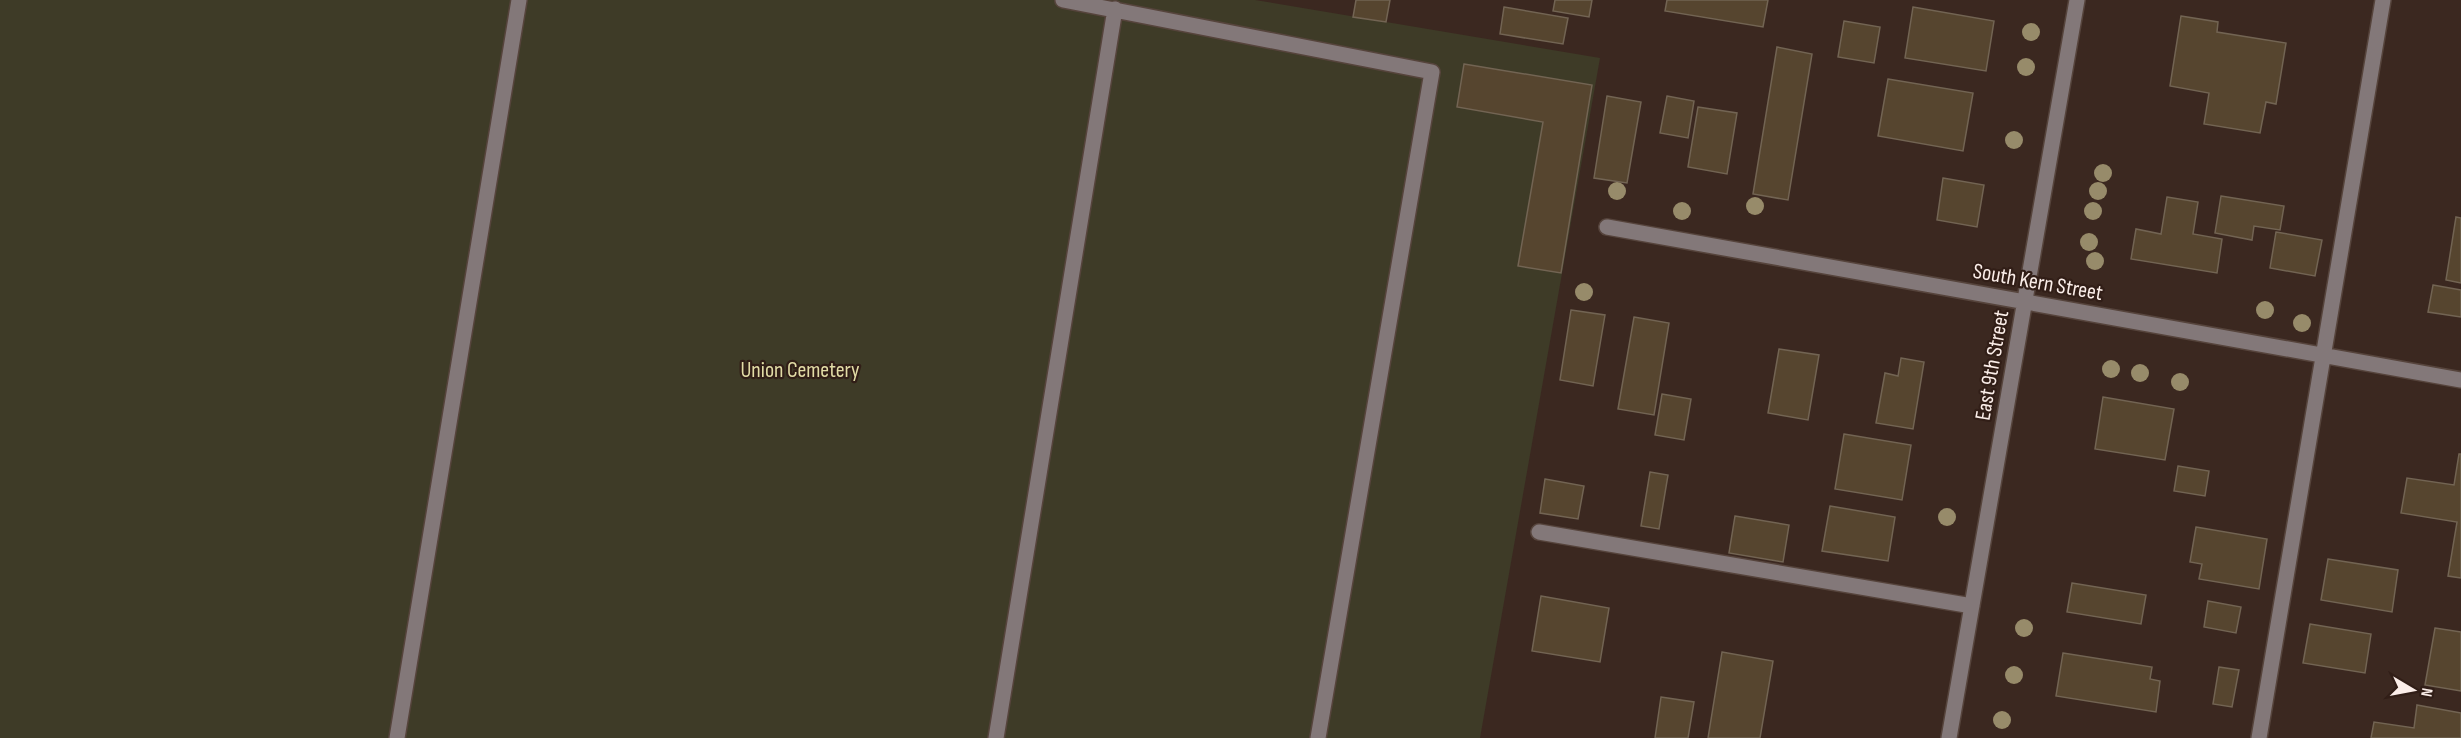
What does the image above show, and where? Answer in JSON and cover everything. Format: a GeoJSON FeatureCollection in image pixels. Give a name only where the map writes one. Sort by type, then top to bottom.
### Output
{"type":"FeatureCollection","features":[{"type":"Feature","properties":{"kind":"street"},"geometry":{"type":"LineString","coordinates":[[397,738],[519,0]]}},
{"type":"Feature","properties":{"kind":"street"},"geometry":{"type":"LineString","coordinates":[[1062,0],[1432,72],[1318,738]]}},
{"type":"Feature","properties":{"kind":"street","name":"East 9th Street"},"geometry":{"type":"LineString","coordinates":[[1949,738],[2077,0]]}},
{"type":"Feature","properties":{"kind":"street"},"geometry":{"type":"LineString","coordinates":[[2259,738],[2383,0]]}},
{"type":"Feature","properties":{"kind":"street"},"geometry":{"type":"LineString","coordinates":[[996,738],[1115,9]]}},
{"type":"Feature","properties":{"kind":"street","name":"South Kern Street"},"geometry":{"type":"LineString","coordinates":[[1607,227],[2461,380]]}},
{"type":"Feature","properties":{"kind":"street"},"geometry":{"type":"LineString","coordinates":[[1539,532],[1972,606]]}},
{"type":"Feature","properties":{"kind":"green space","name":"Union Cemetery"},"geometry":{"type":"Polygon","coordinates":[[[0,0],[1255,0],[1600,58],[1480,738],[0,738],[0,0]]]}},
{"type":"Feature","properties":{"kind":"building"},"geometry":{"type":"Polygon","coordinates":[[[1356,0],[1390,0],[1386,22],[1353,17],[1356,0]]]}},
{"type":"Feature","properties":{"kind":"building"},"geometry":{"type":"Polygon","coordinates":[[[1555,0],[1592,0],[1589,17],[1553,11],[1555,0]]]}},
{"type":"Feature","properties":{"kind":"building"},"geometry":{"type":"Polygon","coordinates":[[[1667,0],[1768,0],[1763,27],[1665,11],[1667,0]]]}},
{"type":"Feature","properties":{"kind":"building"},"geometry":{"type":"Polygon","coordinates":[[[1504,7],[1568,18],[1563,44],[1500,34],[1504,7]]]}},
{"type":"Feature","properties":{"kind":"building"},"geometry":{"type":"Polygon","coordinates":[[[1913,7],[1994,21],[1986,71],[1905,58],[1913,7]]]}},
{"type":"Feature","properties":{"kind":"building"},"geometry":{"type":"Polygon","coordinates":[[[2181,16],[2218,22],[2217,32],[2286,43],[2276,104],[2266,102],[2260,133],[2204,124],[2209,93],[2170,86],[2181,16]]]}},
{"type":"Feature","properties":{"kind":"building"},"geometry":{"type":"Polygon","coordinates":[[[1844,21],[1880,27],[1874,63],[1838,57],[1844,21]]]}},
{"type":"Feature","properties":{"kind":"building"},"geometry":{"type":"Polygon","coordinates":[[[1777,47],[1812,54],[1788,200],[1753,194],[1777,47]]]}},
{"type":"Feature","properties":{"kind":"building"},"geometry":{"type":"Polygon","coordinates":[[[1464,64],[1592,85],[1561,273],[1518,266],[1543,122],[1457,107],[1464,64]]]}},
{"type":"Feature","properties":{"kind":"building"},"geometry":{"type":"Polygon","coordinates":[[[1888,79],[1973,93],[1963,151],[1878,136],[1888,79]]]}},
{"type":"Feature","properties":{"kind":"building"},"geometry":{"type":"Polygon","coordinates":[[[1607,96],[1641,102],[1627,183],[1594,178],[1607,96]]]}},
{"type":"Feature","properties":{"kind":"building"},"geometry":{"type":"Polygon","coordinates":[[[1667,96],[1694,101],[1688,138],[1660,133],[1667,96]]]}},
{"type":"Feature","properties":{"kind":"building"},"geometry":{"type":"Polygon","coordinates":[[[1698,107],[1737,113],[1727,174],[1688,167],[1698,107]]]}},
{"type":"Feature","properties":{"kind":"building"},"geometry":{"type":"Polygon","coordinates":[[[1943,178],[1984,185],[1977,227],[1937,220],[1943,178]]]}},
{"type":"Feature","properties":{"kind":"building"},"geometry":{"type":"Polygon","coordinates":[[[2221,196],[2284,206],[2280,230],[2254,226],[2252,240],[2215,233],[2221,196]]]}},
{"type":"Feature","properties":{"kind":"building"},"geometry":{"type":"Polygon","coordinates":[[[2167,197],[2198,202],[2193,234],[2222,239],[2217,273],[2131,259],[2136,229],[2161,234],[2167,197]]]}},
{"type":"Feature","properties":{"kind":"building"},"geometry":{"type":"Polygon","coordinates":[[[2456,217],[2461,218],[2461,283],[2446,280],[2456,217]]]}},
{"type":"Feature","properties":{"kind":"building"},"geometry":{"type":"Polygon","coordinates":[[[2276,232],[2322,240],[2315,276],[2270,268],[2276,232]]]}},
{"type":"Feature","properties":{"kind":"building"},"geometry":{"type":"Polygon","coordinates":[[[2433,285],[2461,290],[2461,317],[2428,312],[2433,285]]]}},
{"type":"Feature","properties":{"kind":"building"},"geometry":{"type":"Polygon","coordinates":[[[1571,310],[1605,315],[1593,386],[1560,380],[1571,310]]]}},
{"type":"Feature","properties":{"kind":"building"},"geometry":{"type":"Polygon","coordinates":[[[1634,317],[1669,323],[1654,415],[1618,409],[1634,317]]]}},
{"type":"Feature","properties":{"kind":"building"},"geometry":{"type":"Polygon","coordinates":[[[1779,349],[1819,355],[1808,420],[1768,413],[1779,349]]]}},
{"type":"Feature","properties":{"kind":"building"},"geometry":{"type":"Polygon","coordinates":[[[1901,358],[1924,362],[1913,429],[1876,423],[1885,373],[1898,376],[1901,358]]]}},
{"type":"Feature","properties":{"kind":"building"},"geometry":{"type":"Polygon","coordinates":[[[1662,394],[1691,399],[1684,440],[1655,435],[1662,394]]]}},
{"type":"Feature","properties":{"kind":"building"},"geometry":{"type":"Polygon","coordinates":[[[2103,397],[2174,409],[2165,460],[2095,449],[2103,397]]]}},
{"type":"Feature","properties":{"kind":"building"},"geometry":{"type":"Polygon","coordinates":[[[1844,434],[1911,445],[1902,500],[1835,489],[1844,434]]]}},
{"type":"Feature","properties":{"kind":"building"},"geometry":{"type":"Polygon","coordinates":[[[2459,454],[2461,454],[2461,578],[2448,576],[2457,522],[2401,513],[2407,478],[2454,485],[2459,454]]]}},
{"type":"Feature","properties":{"kind":"building"},"geometry":{"type":"Polygon","coordinates":[[[2178,466],[2209,471],[2205,496],[2174,491],[2178,466]]]}},
{"type":"Feature","properties":{"kind":"building"},"geometry":{"type":"Polygon","coordinates":[[[1650,472],[1668,475],[1659,529],[1641,526],[1650,472]]]}},
{"type":"Feature","properties":{"kind":"building"},"geometry":{"type":"Polygon","coordinates":[[[1545,479],[1584,486],[1578,519],[1540,513],[1545,479]]]}},
{"type":"Feature","properties":{"kind":"building"},"geometry":{"type":"Polygon","coordinates":[[[1830,506],[1895,517],[1888,561],[1822,551],[1830,506]]]}},
{"type":"Feature","properties":{"kind":"building"},"geometry":{"type":"Polygon","coordinates":[[[1735,516],[1789,525],[1783,562],[1729,553],[1735,516]]]}},
{"type":"Feature","properties":{"kind":"building"},"geometry":{"type":"Polygon","coordinates":[[[2196,527],[2267,539],[2259,589],[2199,579],[2202,564],[2190,562],[2196,527]]]}},
{"type":"Feature","properties":{"kind":"building"},"geometry":{"type":"Polygon","coordinates":[[[2328,559],[2398,570],[2392,612],[2321,600],[2328,559]]]}},
{"type":"Feature","properties":{"kind":"building"},"geometry":{"type":"Polygon","coordinates":[[[2072,583],[2146,595],[2141,624],[2067,612],[2072,583]]]}},
{"type":"Feature","properties":{"kind":"building"},"geometry":{"type":"Polygon","coordinates":[[[1541,596],[1609,608],[1600,662],[1532,651],[1541,596]]]}},
{"type":"Feature","properties":{"kind":"building"},"geometry":{"type":"Polygon","coordinates":[[[2208,601],[2241,607],[2236,633],[2204,627],[2208,601]]]}},
{"type":"Feature","properties":{"kind":"building"},"geometry":{"type":"Polygon","coordinates":[[[2310,624],[2371,634],[2365,673],[2303,663],[2310,624]]]}},
{"type":"Feature","properties":{"kind":"building"},"geometry":{"type":"Polygon","coordinates":[[[2435,628],[2461,632],[2461,691],[2425,685],[2435,628]]]}},
{"type":"Feature","properties":{"kind":"building"},"geometry":{"type":"Polygon","coordinates":[[[1722,652],[1773,661],[1760,738],[1708,738],[1722,652]]]}},
{"type":"Feature","properties":{"kind":"building"},"geometry":{"type":"Polygon","coordinates":[[[2063,653],[2152,667],[2150,679],[2160,681],[2156,712],[2056,696],[2063,653]]]}},
{"type":"Feature","properties":{"kind":"building"},"geometry":{"type":"Polygon","coordinates":[[[2219,667],[2239,670],[2232,707],[2213,704],[2219,667]]]}},
{"type":"Feature","properties":{"kind":"building"},"geometry":{"type":"Polygon","coordinates":[[[1661,697],[1694,702],[1688,738],[1655,738],[1661,697]]]}},
{"type":"Feature","properties":{"kind":"building"},"geometry":{"type":"Polygon","coordinates":[[[2417,705],[2461,713],[2461,738],[2371,738],[2374,722],[2414,728],[2417,705]]]}}]}
